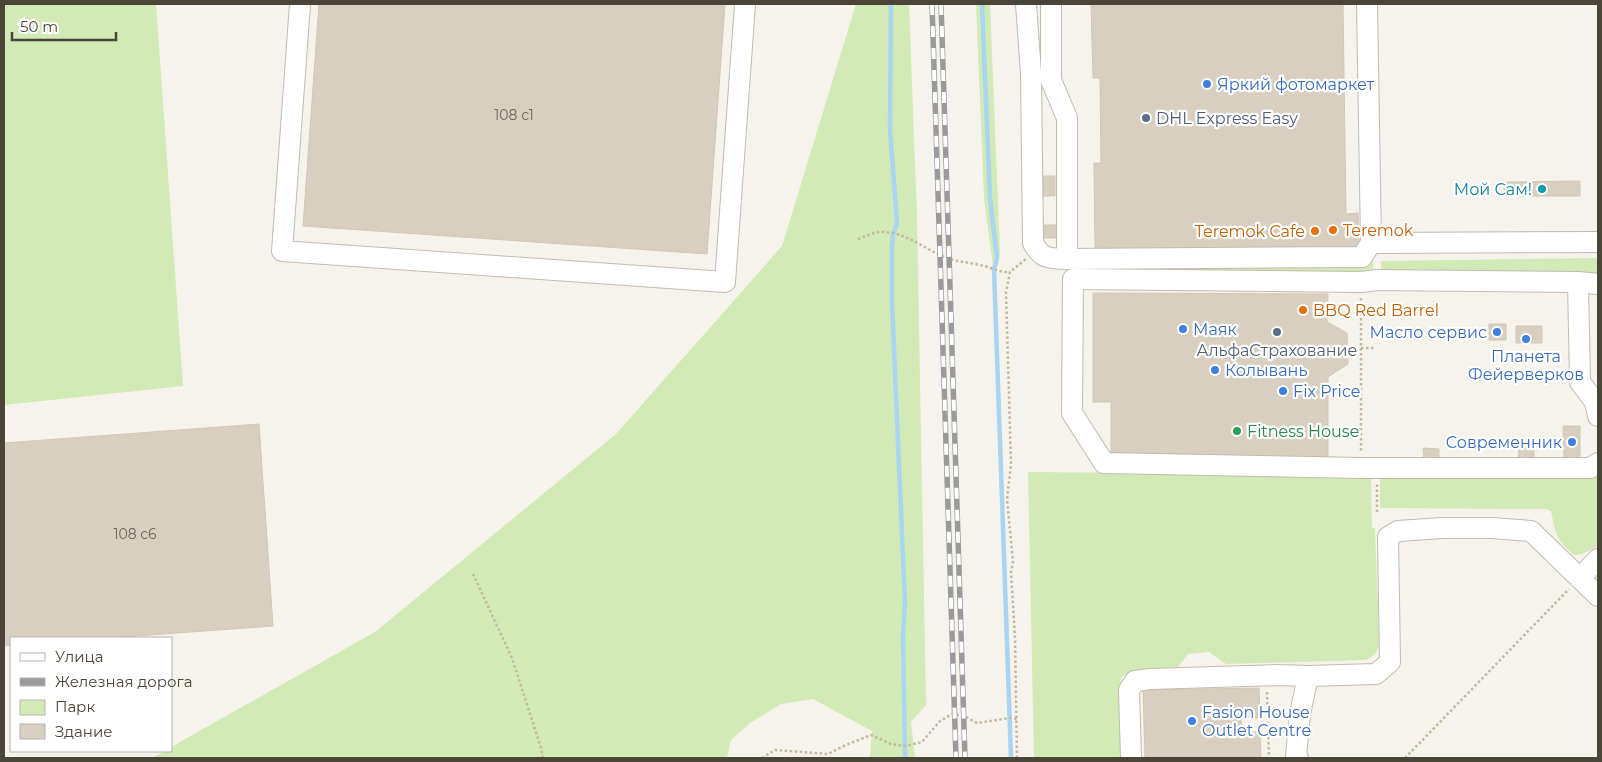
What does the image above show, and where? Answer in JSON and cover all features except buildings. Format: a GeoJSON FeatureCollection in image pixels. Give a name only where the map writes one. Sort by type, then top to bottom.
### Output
{"type":"FeatureCollection","features":[{"type":"Feature","properties":{"kind":"lane"},"geometry":{"type":"LineString","coordinates":[[300,4],[282,251],[725,282],[745,4]]}},
{"type":"Feature","properties":{"kind":"lane"},"geometry":{"type":"LineString","coordinates":[[1026,4],[1031,72],[1033,243],[1038,252],[1046,258],[1067,259],[1362,257],[1371,243],[1367,4]]}},
{"type":"Feature","properties":{"kind":"lane"},"geometry":{"type":"LineString","coordinates":[[1051,4],[1051,80],[1067,118],[1067,259]]}},
{"type":"Feature","properties":{"kind":"lane"},"geometry":{"type":"LineString","coordinates":[[1371,243],[1598,242]]}},
{"type":"Feature","properties":{"kind":"lane"},"geometry":{"type":"LineString","coordinates":[[1598,284],[1578,282],[1377,280],[1361,282],[1074,279],[1072,412],[1104,463],[1361,468],[1590,468],[1598,463]]}},
{"type":"Feature","properties":{"kind":"lane"},"geometry":{"type":"LineString","coordinates":[[1578,282],[1580,382],[1594,402],[1598,416]]}},
{"type":"Feature","properties":{"kind":"lane"},"geometry":{"type":"LineString","coordinates":[[1131,758],[1129,690],[1135,681],[1150,679],[1376,674],[1390,662],[1388,537],[1398,531],[1442,528],[1492,528],[1531,531],[1598,596]]}},
{"type":"Feature","properties":{"kind":"lane"},"geometry":{"type":"LineString","coordinates":[[1580,578],[1598,559]]}},
{"type":"Feature","properties":{"kind":"lane"},"geometry":{"type":"LineString","coordinates":[[1298,758],[1296,756],[1300,714],[1308,676]]}},
{"type":"Feature","properties":{"kind":"path"},"geometry":{"type":"LineString","coordinates":[[858,239],[879,232],[902,235],[955,261],[971,262],[994,268],[1003,273],[1010,272],[1028,258]]}},
{"type":"Feature","properties":{"kind":"path"},"geometry":{"type":"LineString","coordinates":[[1010,272],[1006,292],[1011,464],[1007,499],[1012,551],[1011,572],[1015,637],[1017,758]]}},
{"type":"Feature","properties":{"kind":"path"},"geometry":{"type":"LineString","coordinates":[[1361,282],[1361,468]]}},
{"type":"Feature","properties":{"kind":"path"},"geometry":{"type":"LineString","coordinates":[[1361,348],[1376,348]]}},
{"type":"Feature","properties":{"kind":"path"},"geometry":{"type":"LineString","coordinates":[[1377,497],[1377,512]]}},
{"type":"Feature","properties":{"kind":"path"},"geometry":{"type":"LineString","coordinates":[[473,574],[512,658],[543,758]]}},
{"type":"Feature","properties":{"kind":"path"},"geometry":{"type":"LineString","coordinates":[[1405,758],[1580,578]]}},
{"type":"Feature","properties":{"kind":"path"},"geometry":{"type":"LineString","coordinates":[[1266,676],[1269,758]]}},
{"type":"Feature","properties":{"kind":"path"},"geometry":{"type":"LineString","coordinates":[[762,758],[774,750],[828,754],[871,735],[891,744],[905,746],[922,742],[940,721],[952,714],[964,716],[977,723],[1010,718],[1017,719]]}},
{"type":"Feature","properties":{"kind":"green space"},"geometry":{"type":"Polygon","coordinates":[[[4,4],[156,4],[183,386],[4,405],[4,4]]]}},
{"type":"Feature","properties":{"kind":"green space"},"geometry":{"type":"Polygon","coordinates":[[[856,4],[909,4],[917,218],[926,705],[911,722],[915,758],[870,758],[872,731],[813,699],[781,704],[750,723],[731,740],[727,758],[152,758],[163,752],[172,752],[172,746],[375,632],[616,434],[782,246],[856,4]]]}},
{"type":"Feature","properties":{"kind":"green space"},"geometry":{"type":"Polygon","coordinates":[[[976,4],[990,4],[1000,252],[998,266],[993,266],[984,199],[976,4]]]}},
{"type":"Feature","properties":{"kind":"green space"},"geometry":{"type":"Polygon","coordinates":[[[1598,258],[1598,277],[1381,274],[1381,261],[1598,258]]]}},
{"type":"Feature","properties":{"kind":"green space"},"geometry":{"type":"Polygon","coordinates":[[[1373,261],[1373,274],[1104,271],[1103,269],[1109,264],[1373,261]]]}},
{"type":"Feature","properties":{"kind":"green space"},"geometry":{"type":"Polygon","coordinates":[[[1028,472],[1371,475],[1372,528],[1375,528],[1379,641],[1377,650],[1374,655],[1365,660],[1226,664],[1209,652],[1188,654],[1178,667],[1135,670],[1122,677],[1120,684],[1123,758],[1034,758],[1028,472]]]}},
{"type":"Feature","properties":{"kind":"green space"},"geometry":{"type":"Polygon","coordinates":[[[1380,475],[1598,476],[1598,546],[1582,554],[1574,555],[1560,540],[1555,531],[1551,511],[1546,509],[1380,508],[1380,475]]]}},
{"type":"Feature","properties":{"kind":"waterway"},"geometry":{"type":"LineString","coordinates":[[891,4],[890,129],[897,224],[893,234],[892,247],[892,303],[905,604],[903,634],[905,758]]}},
{"type":"Feature","properties":{"kind":"waterway"},"geometry":{"type":"LineString","coordinates":[[982,4],[990,198],[997,258],[994,269],[1011,758]]}},
{"type":"Feature","properties":{"kind":"railway"},"geometry":{"type":"LineString","coordinates":[[932,4],[956,758]]}},
{"type":"Feature","properties":{"kind":"railway"},"geometry":{"type":"LineString","coordinates":[[941,4],[965,758]]}},
{"type":"Feature","properties":{"kind":"place","name":"Яркий фотомаркет"},"geometry":{"type":"Point","coordinates":[1207,84]}},
{"type":"Feature","properties":{"kind":"place","name":"DHL Express Easy"},"geometry":{"type":"Point","coordinates":[1146,118]}},
{"type":"Feature","properties":{"kind":"place","name":"Мой Сам!"},"geometry":{"type":"Point","coordinates":[1542,189]}},
{"type":"Feature","properties":{"kind":"place","name":"Teremok"},"geometry":{"type":"Point","coordinates":[1333,230]}},
{"type":"Feature","properties":{"kind":"place","name":"Teremok Cafe"},"geometry":{"type":"Point","coordinates":[1315,231]}},
{"type":"Feature","properties":{"kind":"place","name":"BBQ Red Barrel"},"geometry":{"type":"Point","coordinates":[1303,310]}},
{"type":"Feature","properties":{"kind":"place","name":"Маяк"},"geometry":{"type":"Point","coordinates":[1183,329]}},
{"type":"Feature","properties":{"kind":"place","name":"АльфаСтрахование"},"geometry":{"type":"Point","coordinates":[1277,332]}},
{"type":"Feature","properties":{"kind":"place","name":"Масло сервис"},"geometry":{"type":"Point","coordinates":[1497,332]}},
{"type":"Feature","properties":{"kind":"place","name":"Планета Фейерверков"},"geometry":{"type":"Point","coordinates":[1526,339]}},
{"type":"Feature","properties":{"kind":"place","name":"Колывань"},"geometry":{"type":"Point","coordinates":[1215,370]}},
{"type":"Feature","properties":{"kind":"place","name":"Fix Price"},"geometry":{"type":"Point","coordinates":[1283,391]}},
{"type":"Feature","properties":{"kind":"place","name":"Fitness House"},"geometry":{"type":"Point","coordinates":[1237,431]}},
{"type":"Feature","properties":{"kind":"place","name":"Современник"},"geometry":{"type":"Point","coordinates":[1572,442]}},
{"type":"Feature","properties":{"kind":"place","name":"Fasion House Outlet Centre"},"geometry":{"type":"Point","coordinates":[1192,721]}}]}
